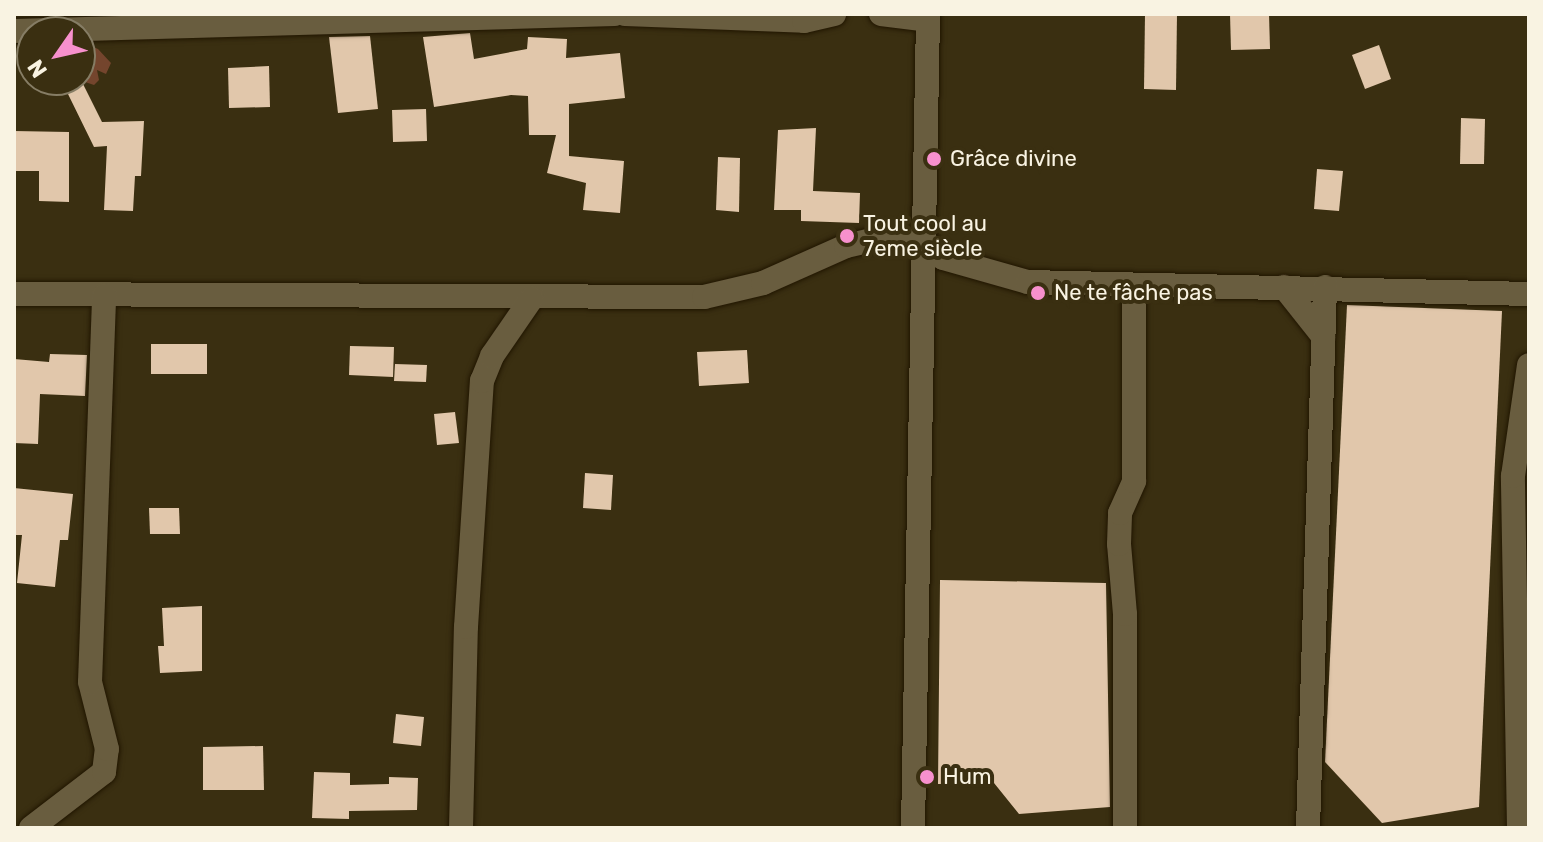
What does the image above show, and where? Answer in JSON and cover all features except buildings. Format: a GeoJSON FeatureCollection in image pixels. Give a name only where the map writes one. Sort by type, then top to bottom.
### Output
{"type":"FeatureCollection","features":[{"type":"Feature","properties":{"kind":"street"},"geometry":{"type":"LineString","coordinates":[[14,31],[615,14]]}},
{"type":"Feature","properties":{"kind":"street"},"geometry":{"type":"LineString","coordinates":[[625,14],[804,21],[834,14]]}},
{"type":"Feature","properties":{"kind":"street"},"geometry":{"type":"LineString","coordinates":[[881,14],[928,17],[913,828]]}},
{"type":"Feature","properties":{"kind":"street"},"geometry":{"type":"LineString","coordinates":[[14,294],[704,297],[763,283],[846,246],[873,240],[924,241],[943,258],[980,272],[1028,282],[1529,294]]}},
{"type":"Feature","properties":{"kind":"street"},"geometry":{"type":"LineString","coordinates":[[1125,828],[1125,614],[1120,513],[1134,481],[1134,285]]}},
{"type":"Feature","properties":{"kind":"street"},"geometry":{"type":"LineString","coordinates":[[1284,287],[1323,336]]}},
{"type":"Feature","properties":{"kind":"street"},"geometry":{"type":"LineString","coordinates":[[1308,828],[1325,287]]}},
{"type":"Feature","properties":{"kind":"street"},"geometry":{"type":"LineString","coordinates":[[31,828],[104,772],[107,749],[90,682],[104,295]]}},
{"type":"Feature","properties":{"kind":"street"},"geometry":{"type":"LineString","coordinates":[[461,828],[466,627],[482,381],[492,356],[532,298]]}},
{"type":"Feature","properties":{"kind":"street"},"geometry":{"type":"LineString","coordinates":[[1519,828],[1513,476],[1529,365]]}},
{"type":"Feature","properties":{"kind":"shaded area"},"geometry":{"type":"Polygon","coordinates":[[[96,48],[111,63],[106,74],[97,70],[99,80],[96,83],[96,48]]]}},
{"type":"Feature","properties":{"kind":"place","name":"Grâce divine"},"geometry":{"type":"Point","coordinates":[934,159]}},
{"type":"Feature","properties":{"kind":"place","name":"Tout cool au 7eme siècle"},"geometry":{"type":"Point","coordinates":[847,236]}},
{"type":"Feature","properties":{"kind":"place","name":"Ne te fâche pas"},"geometry":{"type":"Point","coordinates":[1038,293]}},
{"type":"Feature","properties":{"kind":"place","name":"Hum"},"geometry":{"type":"Point","coordinates":[927,777]}}]}
